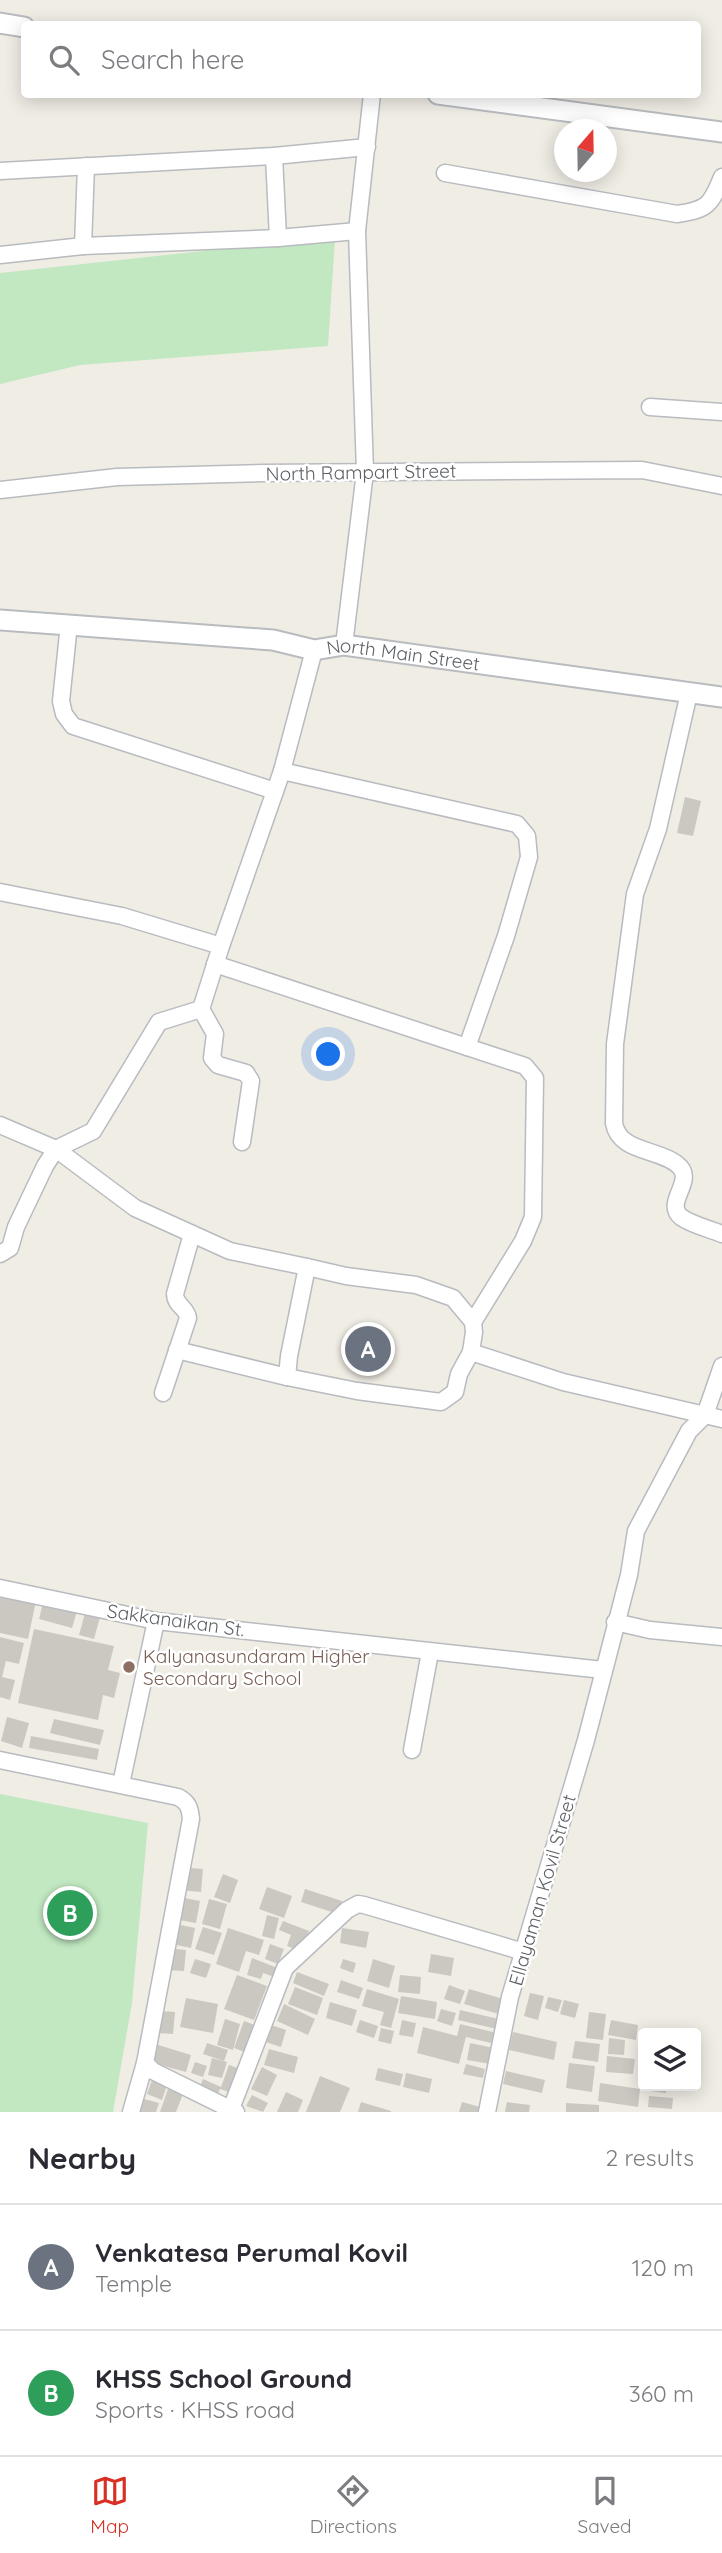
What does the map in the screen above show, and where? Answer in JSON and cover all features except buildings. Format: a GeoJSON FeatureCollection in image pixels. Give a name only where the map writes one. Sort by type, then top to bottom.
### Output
{"type":"FeatureCollection","features":[{"type":"Feature","properties":{"kind":"street"},"geometry":{"type":"LineString","coordinates":[[0,23],[21,26]]}},
{"type":"Feature","properties":{"kind":"street"},"geometry":{"type":"LineString","coordinates":[[344,645],[365,472],[357,238],[372,98]]}},
{"type":"Feature","properties":{"kind":"street"},"geometry":{"type":"LineString","coordinates":[[468,98],[722,132]]}},
{"type":"Feature","properties":{"kind":"street"},"geometry":{"type":"LineString","coordinates":[[0,171],[274,156],[367,148]]}},
{"type":"Feature","properties":{"kind":"street"},"geometry":{"type":"LineString","coordinates":[[274,156],[278,238]]}},
{"type":"Feature","properties":{"kind":"street"},"geometry":{"type":"LineString","coordinates":[[83,246],[86,166]]}},
{"type":"Feature","properties":{"kind":"street"},"geometry":{"type":"LineString","coordinates":[[444,173],[677,214],[699,211],[713,200],[722,177]]}},
{"type":"Feature","properties":{"kind":"street"},"geometry":{"type":"LineString","coordinates":[[0,256],[83,246],[278,238],[357,238]]}},
{"type":"Feature","properties":{"kind":"street"},"geometry":{"type":"LineString","coordinates":[[650,407],[722,412]]}},
{"type":"Feature","properties":{"kind":"street","name":"North Rampart Street"},"geometry":{"type":"LineString","coordinates":[[0,490],[117,477],[642,470],[722,485]]}},
{"type":"Feature","properties":{"kind":"street","name":"North Main Street"},"geometry":{"type":"LineString","coordinates":[[0,620],[274,640],[314,650],[344,645],[722,697]]}},
{"type":"Feature","properties":{"kind":"street"},"geometry":{"type":"LineString","coordinates":[[69,624],[61,701],[64,714],[73,726],[275,791]]}},
{"type":"Feature","properties":{"kind":"street"},"geometry":{"type":"LineString","coordinates":[[242,1142],[251,1081],[246,1073],[218,1065],[212,1058],[215,1034],[201,1009],[282,771],[314,650]]}},
{"type":"Feature","properties":{"kind":"street"},"geometry":{"type":"LineString","coordinates":[[689,693],[658,829],[635,894],[615,1044],[614,1123],[616,1131],[626,1142],[673,1161],[681,1167],[684,1182],[676,1202],[676,1210],[680,1216],[722,1234]]}},
{"type":"Feature","properties":{"kind":"street"},"geometry":{"type":"LineString","coordinates":[[282,771],[517,824],[527,836],[529,857],[506,936],[467,1047]]}},
{"type":"Feature","properties":{"kind":"street"},"geometry":{"type":"LineString","coordinates":[[0,892],[122,916],[221,946]]}},
{"type":"Feature","properties":{"kind":"street"},"geometry":{"type":"LineString","coordinates":[[215,964],[525,1066],[535,1078],[533,1217],[523,1241],[473,1322]]}},
{"type":"Feature","properties":{"kind":"street"},"geometry":{"type":"LineString","coordinates":[[0,1254],[10,1248],[22,1215],[56,1149],[93,1130],[159,1023],[201,1009]]}},
{"type":"Feature","properties":{"kind":"street"},"geometry":{"type":"LineString","coordinates":[[0,1125],[56,1149],[135,1208],[230,1251],[346,1276],[416,1285],[453,1298],[473,1322],[474,1332],[471,1352],[459,1374],[455,1392],[441,1402],[357,1391],[177,1350]]}},
{"type":"Feature","properties":{"kind":"street"},"geometry":{"type":"LineString","coordinates":[[163,1393],[188,1318],[186,1311],[177,1303],[175,1294],[192,1234]]}},
{"type":"Feature","properties":{"kind":"street"},"geometry":{"type":"LineString","coordinates":[[287,1377],[307,1267]]}},
{"type":"Feature","properties":{"kind":"street"},"geometry":{"type":"LineString","coordinates":[[471,1352],[563,1382],[722,1419]]}},
{"type":"Feature","properties":{"kind":"street"},"geometry":{"type":"LineString","coordinates":[[705,1415],[722,1366]]}},
{"type":"Feature","properties":{"kind":"street","name":"Ellayaman Kovil Street"},"geometry":{"type":"LineString","coordinates":[[487,2112],[510,1997],[586,1740],[629,1575],[636,1531],[689,1431],[705,1415]]}},
{"type":"Feature","properties":{"kind":"street","name":"Sakkanaikan St."},"geometry":{"type":"LineString","coordinates":[[0,1588],[156,1621],[603,1670]]}},
{"type":"Feature","properties":{"kind":"street"},"geometry":{"type":"LineString","coordinates":[[121,1784],[156,1621]]}},
{"type":"Feature","properties":{"kind":"street"},"geometry":{"type":"LineString","coordinates":[[614,1629],[722,1637]]}},
{"type":"Feature","properties":{"kind":"street"},"geometry":{"type":"LineString","coordinates":[[412,1750],[430,1652]]}},
{"type":"Feature","properties":{"kind":"street"},"geometry":{"type":"LineString","coordinates":[[0,1760],[178,1797],[186,1801],[190,1809],[191,1819],[145,2063],[131,2112]]}},
{"type":"Feature","properties":{"kind":"street"},"geometry":{"type":"LineString","coordinates":[[145,2063],[153,2071],[233,2111],[285,1968],[352,1907],[364,1905],[524,1952]]}},
{"type":"Feature","properties":{"kind":"green space"},"geometry":{"type":"Polygon","coordinates":[[[335,239],[328,346],[80,365],[0,384],[0,273],[304,240],[335,239]]]}},
{"type":"Feature","properties":{"kind":"green space"},"geometry":{"type":"Polygon","coordinates":[[[0,1794],[148,1823],[132,2003],[113,2112],[0,2112],[0,1794]]]}},
{"type":"Feature","properties":{"kind":"place","name":"Venkatesa Perumal Kovil"},"geometry":{"type":"Point","coordinates":[368,1349]}},
{"type":"Feature","properties":{"kind":"place","name":"Kalyanasundaram Higher Secondary School"},"geometry":{"type":"Point","coordinates":[129,1667]}},
{"type":"Feature","properties":{"kind":"place","name":"KHSS School Ground"},"geometry":{"type":"Point","coordinates":[70,1913]}}]}
